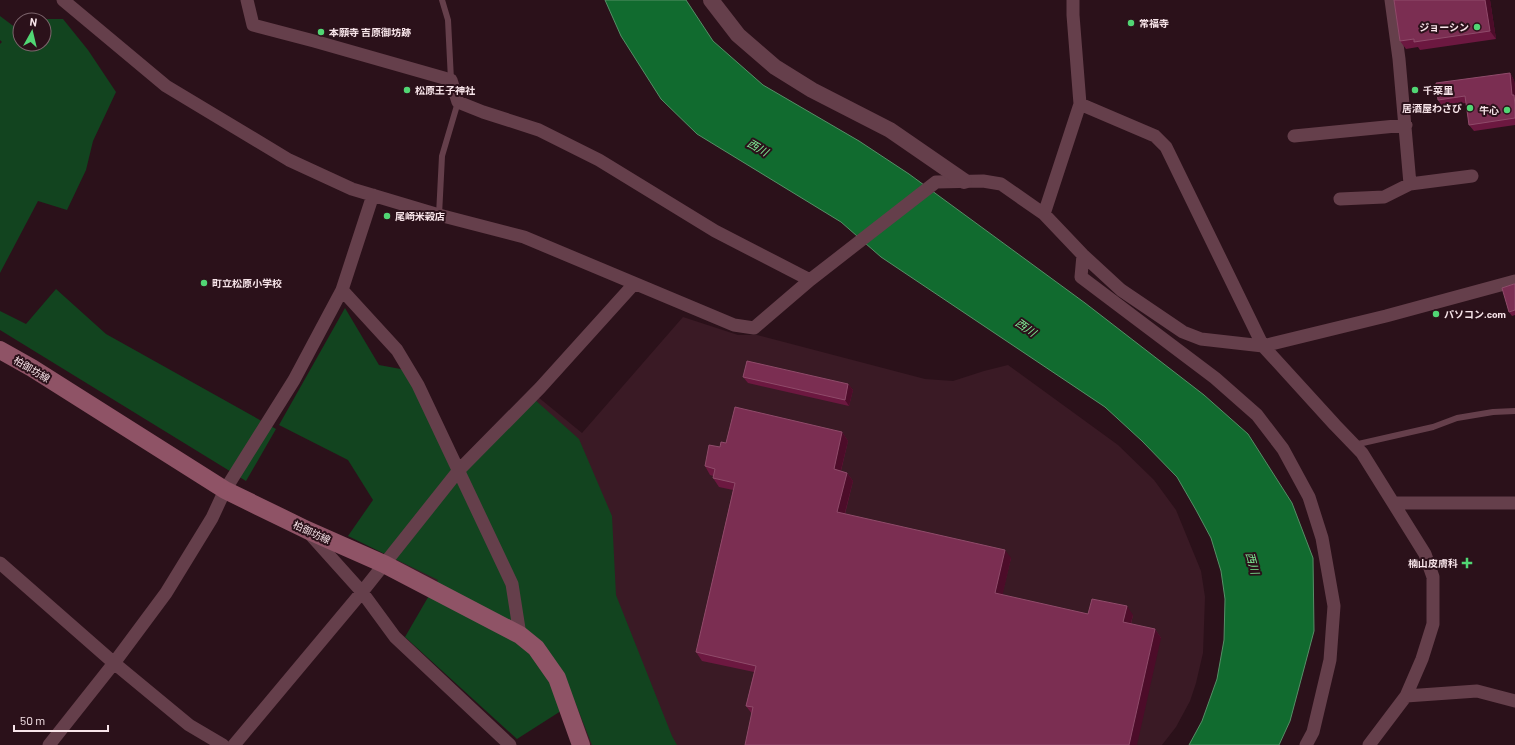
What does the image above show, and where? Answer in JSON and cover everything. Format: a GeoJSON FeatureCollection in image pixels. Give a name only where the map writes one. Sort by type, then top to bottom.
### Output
{"type":"FeatureCollection","features":[{"type":"Feature","properties":{"kind":"main road","name":"柏御坊線"},"geometry":{"type":"LineString","coordinates":[[0,350],[32,368],[225,490],[307,530],[384,564],[520,635],[536,648],[557,678],[581,745]]}},
{"type":"Feature","properties":{"kind":"street"},"geometry":{"type":"LineString","coordinates":[[63,0],[166,86],[289,160],[352,189],[439,215],[524,237],[734,325],[754,328],[846,251],[936,182],[983,181],[1001,184],[1044,214],[1083,255],[1121,290],[1183,332],[1201,339],[1263,346],[1386,316],[1515,281]]}},
{"type":"Feature","properties":{"kind":"street"},"geometry":{"type":"LineString","coordinates":[[247,0],[253,25],[451,80],[458,102],[483,112],[539,130],[599,160],[715,231],[810,280]]}},
{"type":"Feature","properties":{"kind":"street"},"geometry":{"type":"LineString","coordinates":[[712,0],[738,35],[775,67],[812,90],[890,130],[964,181]]}},
{"type":"Feature","properties":{"kind":"street"},"geometry":{"type":"LineString","coordinates":[[1044,214],[1080,104],[1073,0]]}},
{"type":"Feature","properties":{"kind":"street"},"geometry":{"type":"LineString","coordinates":[[1391,0],[1406,125],[1410,184]]}},
{"type":"Feature","properties":{"kind":"street"},"geometry":{"type":"LineString","coordinates":[[1080,104],[1155,136],[1166,147],[1263,346],[1335,426],[1362,453],[1425,554],[1433,577],[1433,624],[1422,659],[1406,696],[1369,745]]}},
{"type":"Feature","properties":{"kind":"street"},"geometry":{"type":"LineString","coordinates":[[1294,136],[1406,125]]}},
{"type":"Feature","properties":{"kind":"street"},"geometry":{"type":"LineString","coordinates":[[1340,199],[1384,197],[1410,184],[1472,176]]}},
{"type":"Feature","properties":{"kind":"street"},"geometry":{"type":"LineString","coordinates":[[49,745],[114,663],[166,593],[212,518],[225,490],[294,380],[342,290],[373,195]]}},
{"type":"Feature","properties":{"kind":"street"},"geometry":{"type":"LineString","coordinates":[[1083,255],[1081,277],[1215,378],[1257,416],[1283,449],[1309,497],[1322,538],[1334,606],[1330,660],[1313,732],[1306,745]]}},
{"type":"Feature","properties":{"kind":"street"},"geometry":{"type":"LineString","coordinates":[[234,745],[362,592],[459,470],[540,388],[634,284]]}},
{"type":"Feature","properties":{"kind":"street"},"geometry":{"type":"LineString","coordinates":[[342,290],[397,350],[418,385],[512,584],[520,635]]}},
{"type":"Feature","properties":{"kind":"street"},"geometry":{"type":"LineString","coordinates":[[1394,503],[1515,503]]}},
{"type":"Feature","properties":{"kind":"street"},"geometry":{"type":"LineString","coordinates":[[307,530],[362,592],[395,637],[510,745]]}},
{"type":"Feature","properties":{"kind":"street"},"geometry":{"type":"LineString","coordinates":[[0,563],[114,663],[189,725],[223,745]]}},
{"type":"Feature","properties":{"kind":"street"},"geometry":{"type":"LineString","coordinates":[[1406,696],[1477,691],[1515,701]]}},
{"type":"Feature","properties":{"kind":"lane"},"geometry":{"type":"LineString","coordinates":[[442,0],[448,20],[451,80]]}},
{"type":"Feature","properties":{"kind":"lane"},"geometry":{"type":"LineString","coordinates":[[439,215],[442,156],[458,102]]}},
{"type":"Feature","properties":{"kind":"lane"},"geometry":{"type":"LineString","coordinates":[[1354,445],[1433,427],[1457,418],[1493,412],[1515,411]]}},
{"type":"Feature","properties":{"kind":"shaded area"},"geometry":{"type":"Polygon","coordinates":[[[0,16],[12,25],[12,52],[52,52],[52,19],[63,19],[88,50],[116,92],[93,141],[86,170],[67,210],[38,201],[0,273],[0,44],[2,42],[0,40],[0,16]]]}},
{"type":"Feature","properties":{"kind":"shaded area"},"geometry":{"type":"Polygon","coordinates":[[[56,289],[106,334],[276,429],[246,481],[0,330],[0,311],[26,324],[56,289]]]}},
{"type":"Feature","properties":{"kind":"shaded area"},"geometry":{"type":"Polygon","coordinates":[[[345,308],[379,365],[406,370],[457,480],[534,399],[579,439],[612,516],[616,595],[672,736],[677,745],[592,745],[575,702],[517,739],[405,637],[438,580],[348,536],[373,500],[348,460],[279,425],[345,308]]]}},
{"type":"Feature","properties":{"kind":"shaded area"},"geometry":{"type":"Polygon","coordinates":[[[683,317],[738,335],[757,335],[925,379],[953,381],[1008,365],[1118,445],[1154,480],[1176,510],[1201,571],[1205,597],[1203,653],[1196,683],[1190,701],[1176,727],[1162,745],[586,745],[571,696],[390,561],[538,397],[582,433],[683,317]]]}},
{"type":"Feature","properties":{"kind":"water","name":"西川"},"geometry":{"type":"Polygon","coordinates":[[[605,0],[686,0],[713,41],[763,85],[859,141],[909,174],[1085,303],[1204,395],[1248,434],[1292,503],[1313,558],[1314,631],[1290,721],[1279,745],[1189,745],[1202,721],[1217,679],[1224,640],[1225,599],[1221,571],[1211,538],[1177,477],[1142,441],[1105,407],[881,257],[841,222],[697,134],[661,99],[621,36],[605,0]]]}},
{"type":"Feature","properties":{"kind":"building"},"geometry":{"type":"Polygon","coordinates":[[[1394,0],[1485,0],[1490,31],[1414,42],[1414,39],[1400,41],[1394,0]]]}},
{"type":"Feature","properties":{"kind":"building"},"geometry":{"type":"Polygon","coordinates":[[[1510,73],[1512,95],[1514,95],[1515,118],[1469,125],[1465,96],[1438,100],[1436,83],[1510,73]]]}},
{"type":"Feature","properties":{"kind":"building"},"geometry":{"type":"Polygon","coordinates":[[[1515,284],[1515,310],[1509,312],[1502,288],[1515,284]]]}},
{"type":"Feature","properties":{"kind":"building"},"geometry":{"type":"Polygon","coordinates":[[[747,361],[848,384],[845,400],[743,377],[747,361]]]}},
{"type":"Feature","properties":{"kind":"building"},"geometry":{"type":"Polygon","coordinates":[[[735,407],[842,432],[834,469],[847,473],[837,512],[1005,550],[995,593],[1088,614],[1092,599],[1127,606],[1123,622],[1155,629],[1129,745],[745,745],[753,707],[746,706],[756,666],[696,652],[735,483],[713,478],[715,469],[705,466],[709,445],[720,447],[721,442],[726,443],[735,407]]]}},
{"type":"Feature","properties":{"kind":"place","name":"常福寺"},"geometry":{"type":"Point","coordinates":[1131,23]}},
{"type":"Feature","properties":{"kind":"place","name":"ジョーシン"},"geometry":{"type":"Point","coordinates":[1477,27]}},
{"type":"Feature","properties":{"kind":"place","name":"本願寺 吉原御坊跡"},"geometry":{"type":"Point","coordinates":[321,32]}},
{"type":"Feature","properties":{"kind":"place","name":"松原王子神社"},"geometry":{"type":"Point","coordinates":[407,90]}},
{"type":"Feature","properties":{"kind":"place","name":"千菜里"},"geometry":{"type":"Point","coordinates":[1415,90]}},
{"type":"Feature","properties":{"kind":"place","name":"居酒屋わさび"},"geometry":{"type":"Point","coordinates":[1470,108]}},
{"type":"Feature","properties":{"kind":"place","name":"牛心"},"geometry":{"type":"Point","coordinates":[1507,110]}},
{"type":"Feature","properties":{"kind":"place","name":"尾崎米穀店"},"geometry":{"type":"Point","coordinates":[387,216]}},
{"type":"Feature","properties":{"kind":"place","name":"町立松原小学校"},"geometry":{"type":"Point","coordinates":[204,283]}},
{"type":"Feature","properties":{"kind":"place","name":"パソコン.com"},"geometry":{"type":"Point","coordinates":[1436,314]}},
{"type":"Feature","properties":{"kind":"place","name":"楠山皮膚科"},"geometry":{"type":"Point","coordinates":[1467,563]}}]}
